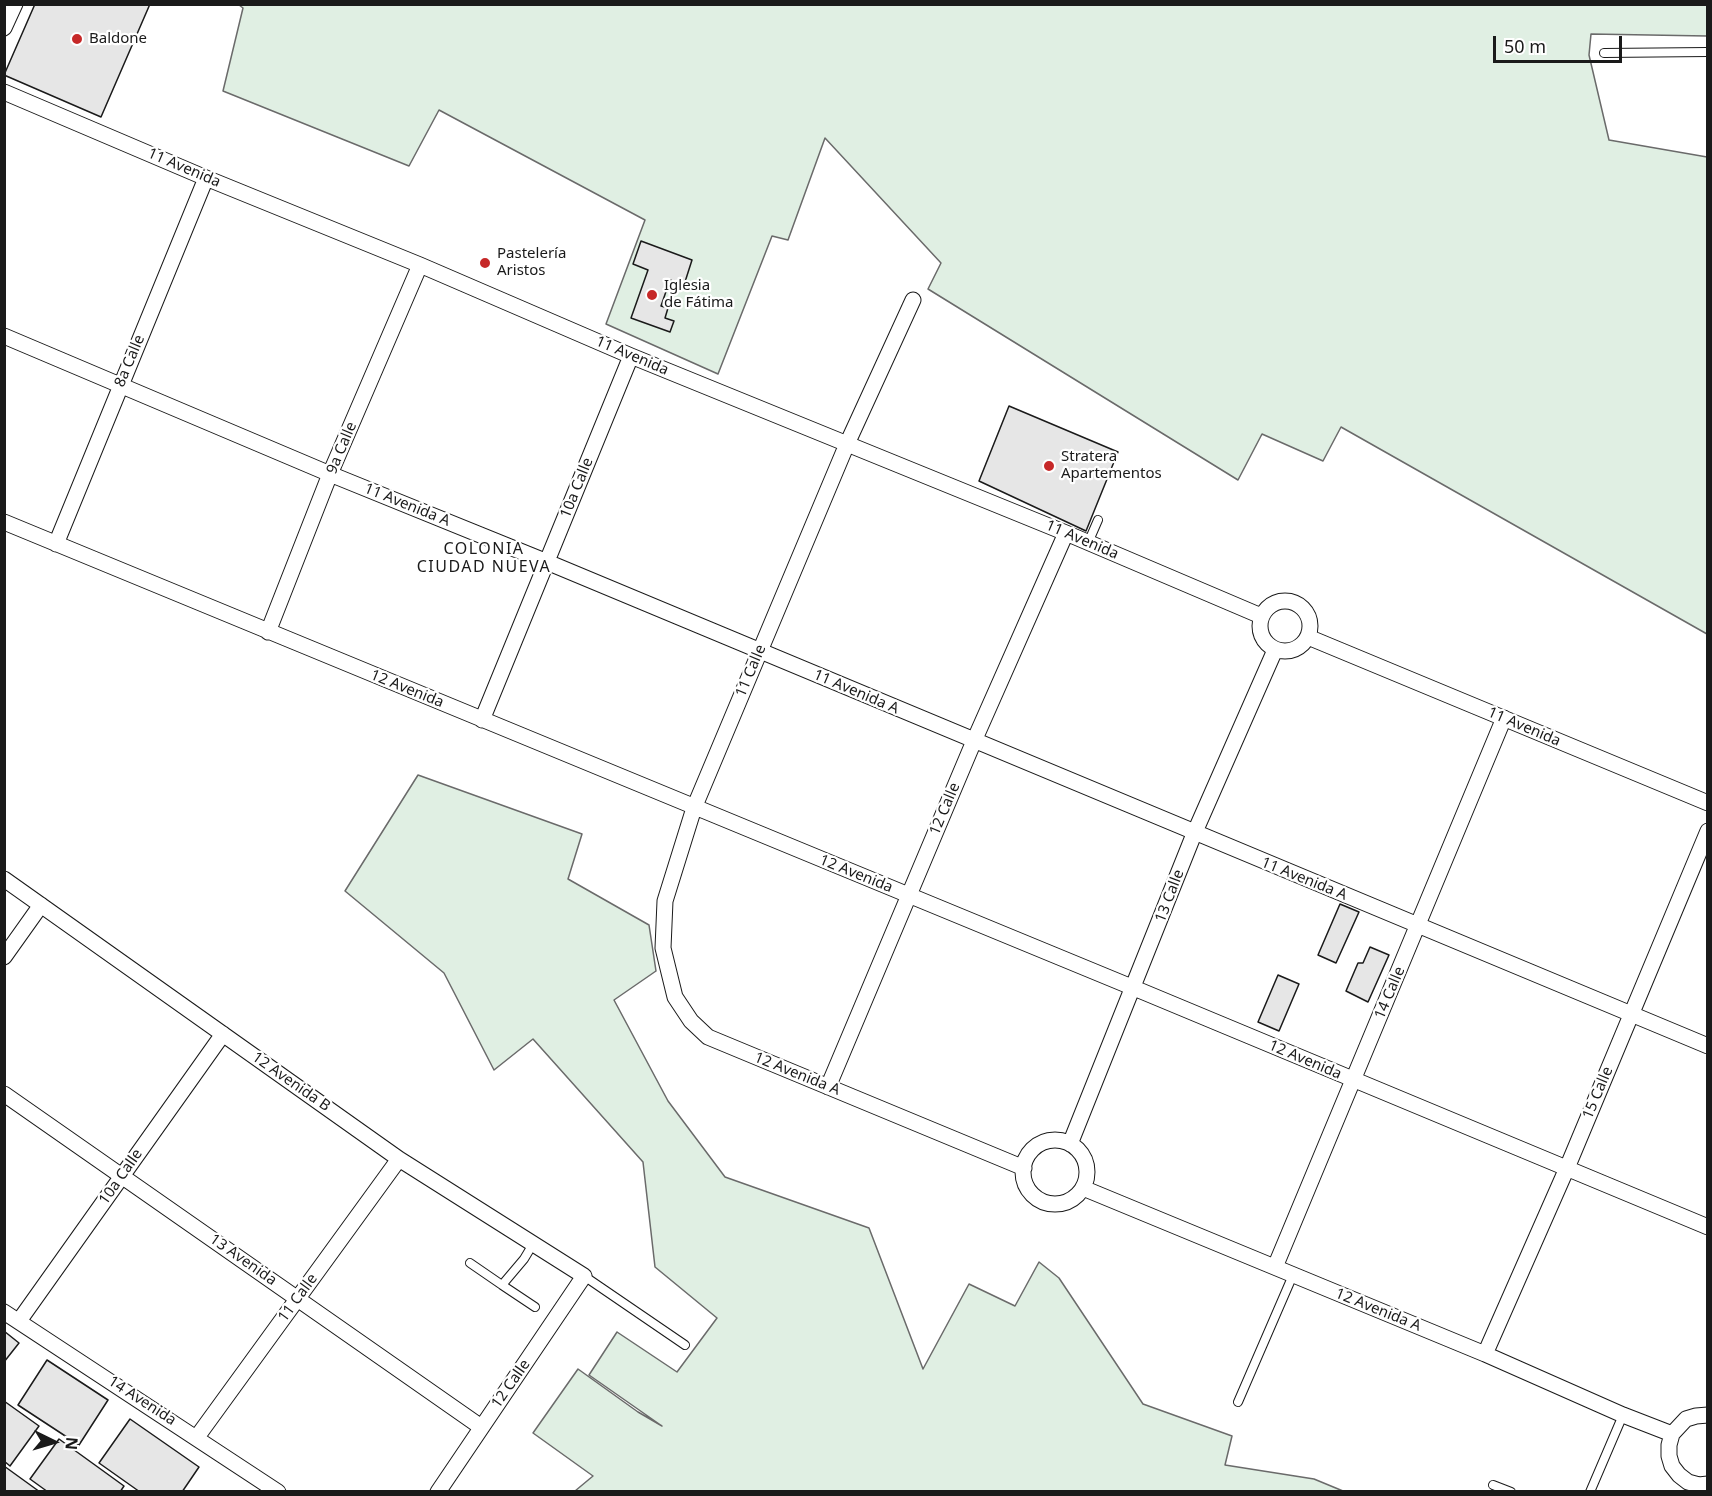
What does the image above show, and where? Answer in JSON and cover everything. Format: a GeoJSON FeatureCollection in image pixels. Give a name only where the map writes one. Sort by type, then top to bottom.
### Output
{"type":"FeatureCollection","features":[{"type":"Feature","properties":{"kind":"street"},"geometry":{"type":"LineString","coordinates":[[4,28],[15,4]]}},
{"type":"Feature","properties":{"kind":"street","name":"11 Avenida"},"geometry":{"type":"LineString","coordinates":[[4,92],[632,356],[1066,533],[1261,616]]}},
{"type":"Feature","properties":{"kind":"street","name":"8a Calle"},"geometry":{"type":"LineString","coordinates":[[56,544],[206,178]]}},
{"type":"Feature","properties":{"kind":"street","name":"9a Calle"},"geometry":{"type":"LineString","coordinates":[[268,632],[330,474],[420,265]]}},
{"type":"Feature","properties":{"kind":"street","name":"11 Calle"},"geometry":{"type":"LineString","coordinates":[[665,901],[694,808],[847,444],[913,300]]}},
{"type":"Feature","properties":{"kind":"street","name":"11 Avenida A"},"geometry":{"type":"LineString","coordinates":[[4,336],[330,474],[547,562],[1194,834],[1707,1046]]}},
{"type":"Feature","properties":{"kind":"street","name":"10a Calle"},"geometry":{"type":"LineString","coordinates":[[482,720],[632,356]]}},
{"type":"Feature","properties":{"kind":"street","name":"12 Avenida"},"geometry":{"type":"LineString","coordinates":[[4,522],[1707,1227]]}},
{"type":"Feature","properties":{"kind":"street","name":"12 Calle"},"geometry":{"type":"LineString","coordinates":[[828,1087],[974,741],[1066,533]]}},
{"type":"Feature","properties":{"kind":"street"},"geometry":{"type":"LineString","coordinates":[[1279,601],[1295,603],[1307,613],[1310,629],[1308,637],[1297,648],[1282,652],[1275,650],[1268,645],[1260,632],[1261,616],[1272,604],[1279,601]]}},
{"type":"Feature","properties":{"kind":"street","name":"11 Avenida"},"geometry":{"type":"LineString","coordinates":[[1308,637],[1707,803]]}},
{"type":"Feature","properties":{"kind":"street","name":"13 Calle"},"geometry":{"type":"LineString","coordinates":[[1070,1144],[1194,834],[1275,650]]}},
{"type":"Feature","properties":{"kind":"street","name":"14 Calle"},"geometry":{"type":"LineString","coordinates":[[1275,1267],[1504,718]]}},
{"type":"Feature","properties":{"kind":"street","name":"15 Calle"},"geometry":{"type":"LineString","coordinates":[[1485,1354],[1567,1168],[1707,831]]}},
{"type":"Feature","properties":{"kind":"street","name":"12 Avenida B"},"geometry":{"type":"LineString","coordinates":[[4,879],[399,1159],[584,1276]]}},
{"type":"Feature","properties":{"kind":"street","name":"12 Avenida A"},"geometry":{"type":"LineString","coordinates":[[665,901],[663,948],[675,997],[692,1022],[708,1037],[1024,1168]]}},
{"type":"Feature","properties":{"kind":"street"},"geometry":{"type":"LineString","coordinates":[[4,957],[41,905]]}},
{"type":"Feature","properties":{"kind":"street","name":"10a Calle"},"geometry":{"type":"LineString","coordinates":[[18,1321],[223,1034]]}},
{"type":"Feature","properties":{"kind":"street","name":"13 Avenida"},"geometry":{"type":"LineString","coordinates":[[4,1094],[482,1427]]}},
{"type":"Feature","properties":{"kind":"street"},"geometry":{"type":"LineString","coordinates":[[1050,1141],[1070,1144],[1080,1153],[1086,1165],[1083,1188],[1078,1196],[1060,1204],[1041,1201],[1027,1187],[1024,1178],[1027,1158],[1041,1144],[1050,1141]]}},
{"type":"Feature","properties":{"kind":"street","name":"11 Calle"},"geometry":{"type":"LineString","coordinates":[[197,1437],[399,1159]]}},
{"type":"Feature","properties":{"kind":"street","name":"12 Avenida A"},"geometry":{"type":"LineString","coordinates":[[1083,1188],[1672,1434]]}},
{"type":"Feature","properties":{"kind":"street","name":"12 Calle"},"geometry":{"type":"LineString","coordinates":[[438,1491],[584,1276]]}},
{"type":"Feature","properties":{"kind":"street","name":"14 Avenida"},"geometry":{"type":"LineString","coordinates":[[4,1312],[197,1437],[267,1489]]}},
{"type":"Feature","properties":{"kind":"street"},"geometry":{"type":"LineString","coordinates":[[1707,1415],[1686,1419],[1672,1434],[1669,1445],[1672,1466],[1679,1475],[1688,1482],[1699,1485],[1707,1484]]}},
{"type":"Feature","properties":{"kind":"lane"},"geometry":{"type":"LineString","coordinates":[[1604,53],[1707,52]]}},
{"type":"Feature","properties":{"kind":"lane"},"geometry":{"type":"LineString","coordinates":[[1088,543],[1098,520]]}},
{"type":"Feature","properties":{"kind":"lane"},"geometry":{"type":"LineString","coordinates":[[502,1285],[534,1244]]}},
{"type":"Feature","properties":{"kind":"lane"},"geometry":{"type":"LineString","coordinates":[[470,1263],[534,1307]]}},
{"type":"Feature","properties":{"kind":"lane"},"geometry":{"type":"LineString","coordinates":[[1238,1402],[1293,1275]]}},
{"type":"Feature","properties":{"kind":"lane"},"geometry":{"type":"LineString","coordinates":[[584,1276],[685,1345]]}},
{"type":"Feature","properties":{"kind":"lane"},"geometry":{"type":"LineString","coordinates":[[1590,1491],[1623,1415]]}},
{"type":"Feature","properties":{"kind":"lane"},"geometry":{"type":"LineString","coordinates":[[1493,1485],[1511,1491]]}},
{"type":"Feature","properties":{"kind":"green space"},"geometry":{"type":"Polygon","coordinates":[[[239,5],[1707,5],[1707,36],[1591,34],[1589,55],[1609,140],[1707,157],[1707,634],[1341,427],[1323,461],[1262,434],[1238,480],[928,289],[941,263],[825,138],[788,240],[772,236],[718,374],[606,324],[645,220],[439,110],[409,166],[223,91],[243,8],[239,5]]]}},
{"type":"Feature","properties":{"kind":"green space"},"geometry":{"type":"Polygon","coordinates":[[[418,775],[582,834],[568,879],[649,925],[656,971],[614,1000],[668,1101],[725,1177],[869,1228],[923,1369],[969,1284],[1015,1306],[1039,1262],[1059,1278],[1143,1404],[1232,1436],[1225,1465],[1314,1479],[1343,1491],[575,1491],[593,1476],[533,1433],[578,1369],[638,1412],[662,1426],[589,1375],[617,1332],[677,1372],[717,1318],[655,1267],[643,1162],[533,1039],[494,1070],[444,973],[345,891],[418,775]]]}},
{"type":"Feature","properties":{"kind":"building","name":"Baldone"},"geometry":{"type":"Polygon","coordinates":[[[35,4],[150,4],[101,117],[4,75],[35,4]]]}},
{"type":"Feature","properties":{"kind":"building","name":"Iglesia de Fátima"},"geometry":{"type":"Polygon","coordinates":[[[641,241],[692,260],[684,285],[670,280],[661,306],[668,308],[665,318],[674,321],[670,332],[631,318],[648,270],[633,264],[641,241]]]}},
{"type":"Feature","properties":{"kind":"building","name":"Stratera Apartementos"},"geometry":{"type":"Polygon","coordinates":[[[1009,406],[1118,452],[1086,531],[979,481],[1009,406]]]}},
{"type":"Feature","properties":{"kind":"building"},"geometry":{"type":"Polygon","coordinates":[[[1340,904],[1359,912],[1336,963],[1318,955],[1340,904]]]}},
{"type":"Feature","properties":{"kind":"building"},"geometry":{"type":"Polygon","coordinates":[[[1370,947],[1389,955],[1368,1002],[1346,991],[1358,963],[1363,963],[1370,947]]]}},
{"type":"Feature","properties":{"kind":"building"},"geometry":{"type":"Polygon","coordinates":[[[1278,975],[1299,984],[1279,1031],[1258,1022],[1278,975]]]}},
{"type":"Feature","properties":{"kind":"building"},"geometry":{"type":"Polygon","coordinates":[[[4,1331],[19,1343],[4,1362],[4,1331]]]}},
{"type":"Feature","properties":{"kind":"building"},"geometry":{"type":"Polygon","coordinates":[[[47,1360],[108,1400],[79,1445],[18,1405],[47,1360]]]}},
{"type":"Feature","properties":{"kind":"building"},"geometry":{"type":"Polygon","coordinates":[[[4,1401],[39,1426],[10,1466],[4,1461],[4,1401]]]}},
{"type":"Feature","properties":{"kind":"building"},"geometry":{"type":"Polygon","coordinates":[[[130,1419],[199,1467],[182,1492],[140,1492],[99,1463],[130,1419]]]}},
{"type":"Feature","properties":{"kind":"building"},"geometry":{"type":"Polygon","coordinates":[[[59,1439],[124,1486],[120,1492],[48,1492],[30,1479],[59,1439]]]}},
{"type":"Feature","properties":{"kind":"building"},"geometry":{"type":"Polygon","coordinates":[[[4,1466],[40,1492],[4,1492],[4,1466]]]}},
{"type":"Feature","properties":{"kind":"place","name":"Baldone"},"geometry":{"type":"Point","coordinates":[77,39]}},
{"type":"Feature","properties":{"kind":"place","name":"Pastelería Aristos"},"geometry":{"type":"Point","coordinates":[485,263]}},
{"type":"Feature","properties":{"kind":"place","name":"Iglesia de Fátima"},"geometry":{"type":"Point","coordinates":[652,295]}},
{"type":"Feature","properties":{"kind":"place","name":"Stratera Apartementos"},"geometry":{"type":"Point","coordinates":[1049,466]}},
{"type":"Feature","properties":{"kind":"district","name":"COLONIA CIUDAD NUEVA"},"geometry":{"type":"Point","coordinates":[484,558]}}]}
